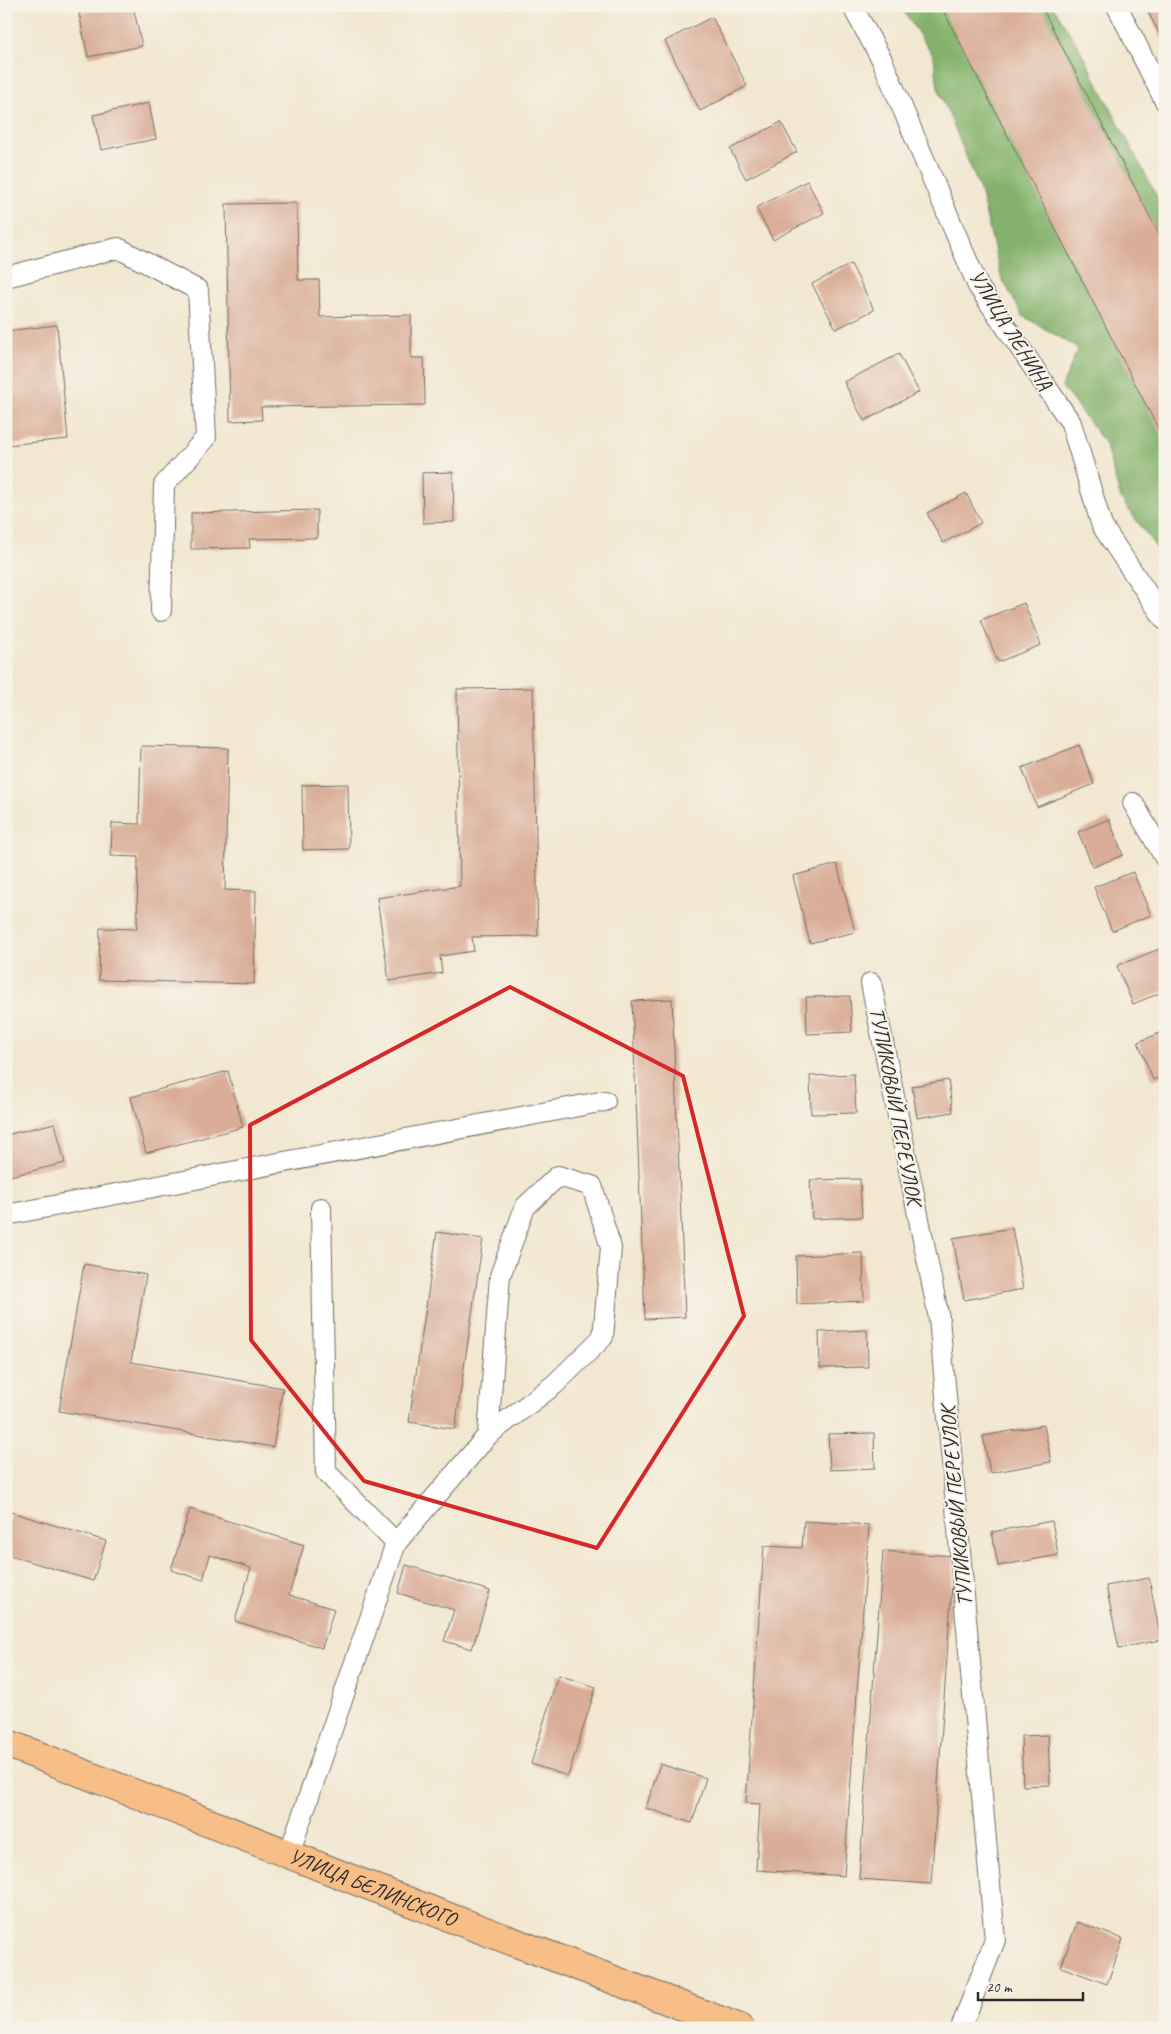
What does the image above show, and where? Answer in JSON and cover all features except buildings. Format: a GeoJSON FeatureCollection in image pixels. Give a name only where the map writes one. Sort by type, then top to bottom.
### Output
{"type":"FeatureCollection","features":[{"type":"Feature","properties":{"kind":"main road","name":"УЛИЦА БЕЛИНСКОГО"},"geometry":{"type":"LineString","coordinates":[[6,1743],[740,2028]]}},
{"type":"Feature","properties":{"kind":"lane","name":"УЛИЦА ЛЕНИНА"},"geometry":{"type":"LineString","coordinates":[[852,6],[882,60],[978,286],[1071,423],[1102,526],[1165,620]]}},
{"type":"Feature","properties":{"kind":"lane"},"geometry":{"type":"LineString","coordinates":[[1117,6],[1165,101]]}},
{"type":"Feature","properties":{"kind":"lane"},"geometry":{"type":"LineString","coordinates":[[6,276],[118,248],[198,290],[206,438],[164,485],[161,611]]}},
{"type":"Feature","properties":{"kind":"lane"},"geometry":{"type":"LineString","coordinates":[[1134,803],[1165,858]]}},
{"type":"Feature","properties":{"kind":"lane","name":"ТУПИКОВЫЙ ПЕРЕУЛОК"},"geometry":{"type":"LineString","coordinates":[[871,983],[939,1318],[995,1940],[961,2028]]}},
{"type":"Feature","properties":{"kind":"lane"},"geometry":{"type":"LineString","coordinates":[[6,1215],[605,1101]]}},
{"type":"Feature","properties":{"kind":"lane"},"geometry":{"type":"LineString","coordinates":[[289,1854],[396,1544],[488,1435],[556,1384],[603,1337],[611,1248],[592,1186],[558,1176],[525,1207],[500,1276],[488,1435]]}},
{"type":"Feature","properties":{"kind":"lane"},"geometry":{"type":"LineString","coordinates":[[321,1208],[326,1472],[396,1544]]}},
{"type":"Feature","properties":{"kind":"highlighted area"},"geometry":{"type":"Polygon","coordinates":[[[510,987],[683,1076],[744,1316],[597,1548],[364,1481],[251,1340],[250,1125],[510,987]]]}},
{"type":"Feature","properties":{"kind":"green space"},"geometry":{"type":"Polygon","coordinates":[[[900,6],[1053,6],[1078,46],[1165,212],[1165,551],[1160,553],[1121,499],[1105,443],[1062,387],[1078,348],[1023,316],[1001,277],[980,190],[938,88],[934,57],[900,6]]]}}]}
